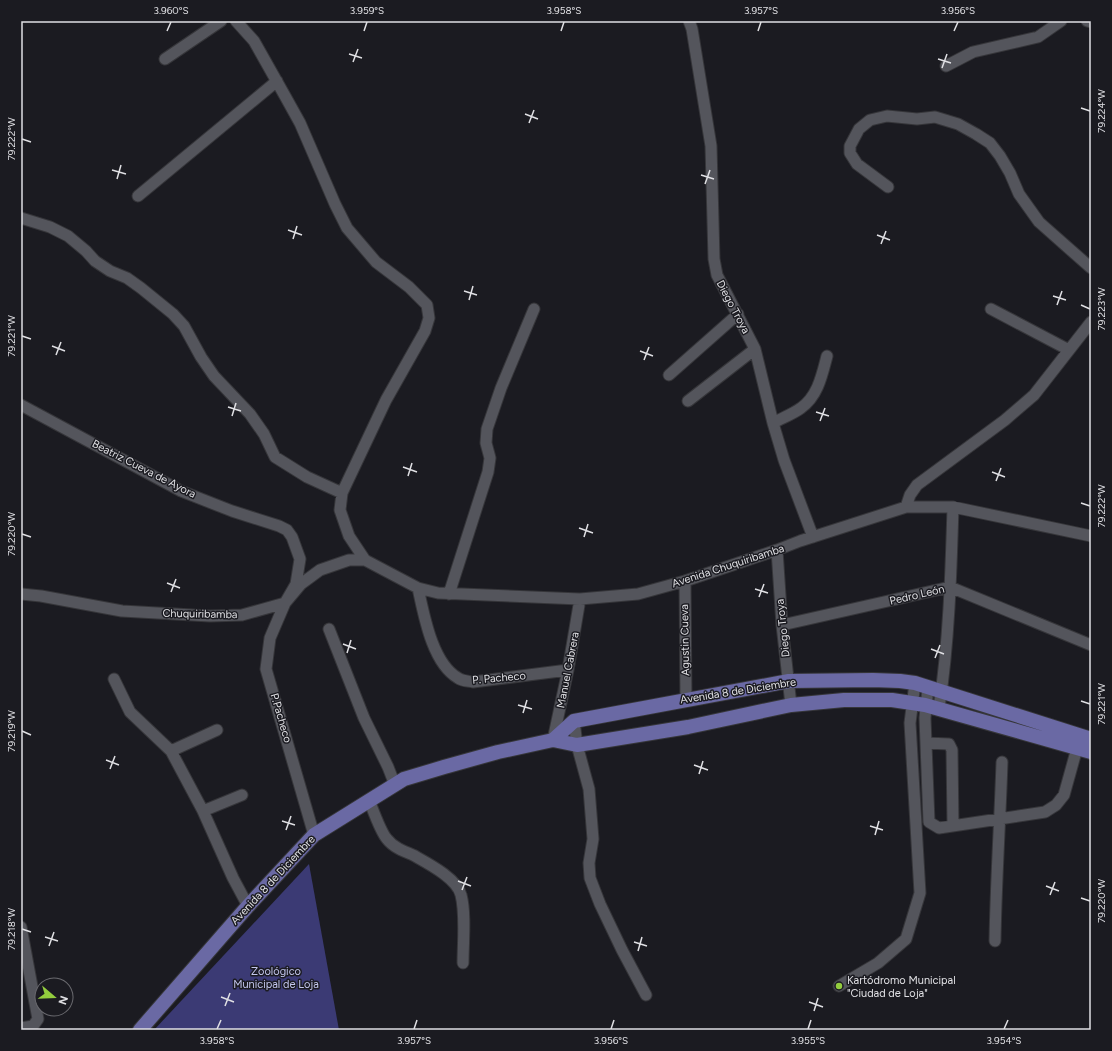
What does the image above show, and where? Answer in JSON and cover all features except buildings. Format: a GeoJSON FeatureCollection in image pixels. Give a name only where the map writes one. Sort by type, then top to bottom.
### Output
{"type":"FeatureCollection","features":[{"type":"Feature","properties":{"kind":"main road","name":"Avenida 8 de Diciembre"},"geometry":{"type":"LineString","coordinates":[[574,720],[789,681],[900,681],[942,691],[1083,741],[1091,752]]}},
{"type":"Feature","properties":{"kind":"main road","name":"Avenida 8 de Diciembre"},"geometry":{"type":"LineString","coordinates":[[140,1030],[248,906],[314,835],[404,779],[498,752],[553,740],[577,745],[688,728],[791,705],[844,700],[892,700],[918,704],[1083,741]]}},
{"type":"Feature","properties":{"kind":"main road"},"geometry":{"type":"LineString","coordinates":[[553,740],[574,720]]}},
{"type":"Feature","properties":{"kind":"street"},"geometry":{"type":"LineString","coordinates":[[166,59],[221,21]]}},
{"type":"Feature","properties":{"kind":"street"},"geometry":{"type":"LineString","coordinates":[[236,21],[254,41],[300,123],[347,228],[376,262],[409,287],[427,305],[429,318],[425,331],[386,400],[342,493],[340,510],[349,536],[365,560]]}},
{"type":"Feature","properties":{"kind":"street","name":"Diego Troya"},"geometry":{"type":"LineString","coordinates":[[689,21],[692,29],[711,146],[714,259],[717,275],[755,349],[773,423],[784,460],[813,537]]}},
{"type":"Feature","properties":{"kind":"street"},"geometry":{"type":"LineString","coordinates":[[946,66],[973,52],[1038,37],[1060,21]]}},
{"type":"Feature","properties":{"kind":"street"},"geometry":{"type":"LineString","coordinates":[[1087,21],[1091,22]]}},
{"type":"Feature","properties":{"kind":"street"},"geometry":{"type":"LineString","coordinates":[[138,196],[276,81]]}},
{"type":"Feature","properties":{"kind":"street"},"geometry":{"type":"LineString","coordinates":[[888,187],[857,164],[850,153],[850,146],[859,129],[870,120],[887,116],[917,119],[935,117],[958,124],[990,143],[1010,173],[1019,194],[1039,222],[1091,268]]}},
{"type":"Feature","properties":{"kind":"street"},"geometry":{"type":"LineString","coordinates":[[21,218],[50,227],[68,236],[86,251],[95,261],[131,282],[173,314],[184,326],[201,357],[214,376],[250,414],[264,434],[275,457],[307,477],[342,493]]}},
{"type":"Feature","properties":{"kind":"street"},"geometry":{"type":"LineString","coordinates":[[449,594],[488,472],[490,458],[486,443],[487,429],[501,388],[534,309]]}},
{"type":"Feature","properties":{"kind":"street"},"geometry":{"type":"LineString","coordinates":[[991,309],[1069,350]]}},
{"type":"Feature","properties":{"kind":"street"},"geometry":{"type":"LineString","coordinates":[[669,375],[738,314]]}},
{"type":"Feature","properties":{"kind":"street"},"geometry":{"type":"LineString","coordinates":[[906,507],[910,495],[917,485],[1005,420],[1034,395],[1091,322]]}},
{"type":"Feature","properties":{"kind":"street"},"geometry":{"type":"LineString","coordinates":[[688,401],[755,349]]}},
{"type":"Feature","properties":{"kind":"street"},"geometry":{"type":"LineString","coordinates":[[773,423],[801,408],[812,397],[820,384],[827,356]]}},
{"type":"Feature","properties":{"kind":"street","name":"Beatriz Cueva de Ayora"},"geometry":{"type":"LineString","coordinates":[[21,405],[181,491],[287,530],[292,537],[300,558],[296,584],[285,603]]}},
{"type":"Feature","properties":{"kind":"street","name":"Avenida Chuquiribamba"},"geometry":{"type":"LineString","coordinates":[[365,560],[418,588],[438,593],[580,599],[638,594],[685,581],[906,507],[953,507],[1091,536]]}},
{"type":"Feature","properties":{"kind":"street"},"geometry":{"type":"LineString","coordinates":[[939,708],[942,691],[950,587],[953,507]]}},
{"type":"Feature","properties":{"kind":"street","name":"Diego Troya"},"geometry":{"type":"LineString","coordinates":[[777,550],[782,625],[791,705]]}},
{"type":"Feature","properties":{"kind":"street"},"geometry":{"type":"LineString","coordinates":[[285,603],[301,584],[320,570],[349,560],[365,560]]}},
{"type":"Feature","properties":{"kind":"street","name":"Agustin Cueva"},"geometry":{"type":"LineString","coordinates":[[685,581],[686,700]]}},
{"type":"Feature","properties":{"kind":"street","name":"Pedro León"},"geometry":{"type":"LineString","coordinates":[[782,625],[950,587],[1091,645]]}},
{"type":"Feature","properties":{"kind":"street","name":"P. Pacheco"},"geometry":{"type":"LineString","coordinates":[[418,588],[424,616],[440,659],[448,670],[458,679],[473,682],[568,670]]}},
{"type":"Feature","properties":{"kind":"street","name":"Chuquiribamba"},"geometry":{"type":"LineString","coordinates":[[21,594],[41,596],[122,611],[210,616],[242,615],[285,603]]}},
{"type":"Feature","properties":{"kind":"street","name":"Manuel Cabrera"},"geometry":{"type":"LineString","coordinates":[[553,740],[568,670],[580,599]]}},
{"type":"Feature","properties":{"kind":"street","name":"P.Pacheco"},"geometry":{"type":"LineString","coordinates":[[285,603],[270,638],[266,669],[314,835]]}},
{"type":"Feature","properties":{"kind":"street"},"geometry":{"type":"LineString","coordinates":[[329,629],[364,718],[395,784]]}},
{"type":"Feature","properties":{"kind":"street"},"geometry":{"type":"LineString","coordinates":[[114,679],[130,712],[171,751],[203,810],[233,878],[248,906]]}},
{"type":"Feature","properties":{"kind":"street"},"geometry":{"type":"LineString","coordinates":[[839,986],[878,963],[906,938],[920,892],[910,722],[918,704],[921,685]]}},
{"type":"Feature","properties":{"kind":"street"},"geometry":{"type":"LineString","coordinates":[[918,704],[926,743],[929,822],[939,828],[1045,812],[1056,805],[1064,795],[1083,741]]}},
{"type":"Feature","properties":{"kind":"street"},"geometry":{"type":"LineString","coordinates":[[574,720],[577,745],[589,789],[593,839],[589,863],[590,878],[600,904],[622,950],[646,995]]}},
{"type":"Feature","properties":{"kind":"street"},"geometry":{"type":"LineString","coordinates":[[171,751],[217,730]]}},
{"type":"Feature","properties":{"kind":"street"},"geometry":{"type":"LineString","coordinates":[[926,743],[948,744],[952,750],[953,826]]}},
{"type":"Feature","properties":{"kind":"street"},"geometry":{"type":"LineString","coordinates":[[995,941],[996,871],[1002,762]]}},
{"type":"Feature","properties":{"kind":"street"},"geometry":{"type":"LineString","coordinates":[[203,810],[242,795]]}},
{"type":"Feature","properties":{"kind":"street"},"geometry":{"type":"LineString","coordinates":[[369,800],[386,839],[395,847],[426,862],[447,876],[461,894],[463,912],[463,963]]}},
{"type":"Feature","properties":{"kind":"street"},"geometry":{"type":"LineString","coordinates":[[21,927],[38,1019],[33,1026],[21,1028]]}},
{"type":"Feature","properties":{"kind":"green space","name":"Zoológico Municipal de Loja"},"geometry":{"type":"Polygon","coordinates":[[[309,864],[339,1030],[154,1030],[309,864]]]}},
{"type":"Feature","properties":{"kind":"place","name":"Kartódromo Municipal \"Ciudad de Loja\""},"geometry":{"type":"Point","coordinates":[839,986]}}]}
